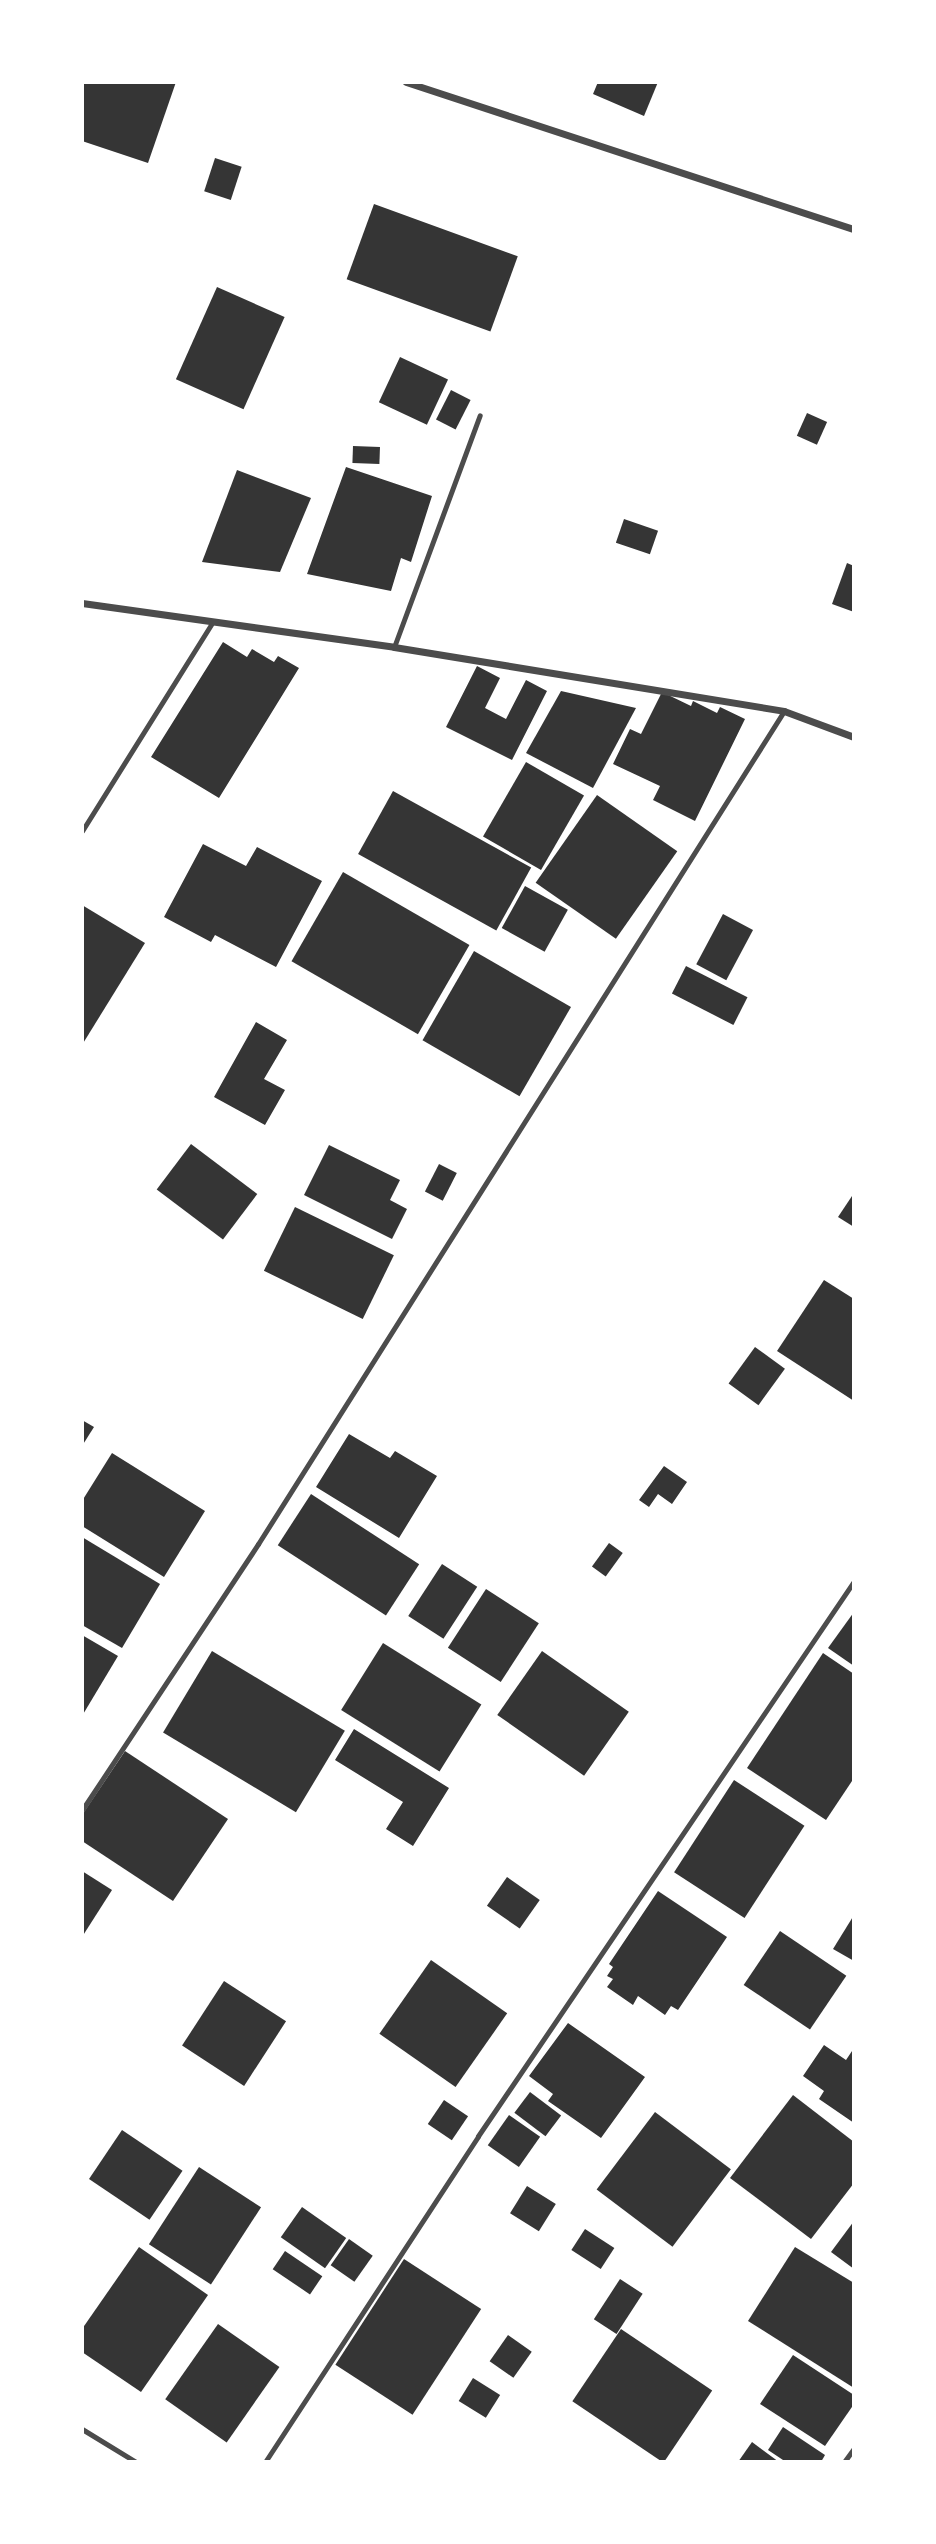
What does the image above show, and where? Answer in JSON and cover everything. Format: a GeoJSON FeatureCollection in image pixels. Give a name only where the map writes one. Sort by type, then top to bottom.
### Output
{"type":"FeatureCollection","features":[{"type":"Feature","properties":{"kind":"street"},"geometry":{"type":"LineString","coordinates":[[407,82],[854,229]]}},
{"type":"Feature","properties":{"kind":"street"},"geometry":{"type":"LineString","coordinates":[[82,603],[212,624],[394,647],[784,711],[854,737]]}},
{"type":"Feature","properties":{"kind":"lane"},"geometry":{"type":"LineString","coordinates":[[394,647],[481,415]]}},
{"type":"Feature","properties":{"kind":"lane"},"geometry":{"type":"LineString","coordinates":[[82,831],[212,624]]}},
{"type":"Feature","properties":{"kind":"lane"},"geometry":{"type":"LineString","coordinates":[[82,1810],[258,1545],[784,711]]}},
{"type":"Feature","properties":{"kind":"lane"},"geometry":{"type":"LineString","coordinates":[[265,2462],[478,2136],[854,1581]]}},
{"type":"Feature","properties":{"kind":"lane"},"geometry":{"type":"LineString","coordinates":[[82,2428],[136,2462]]}},
{"type":"Feature","properties":{"kind":"lane"},"geometry":{"type":"LineString","coordinates":[[844,2462],[854,2448]]}},
{"type":"Feature","properties":{"kind":"building"},"geometry":{"type":"Polygon","coordinates":[[[82,82],[176,82],[148,163],[82,141],[82,82]]]}},
{"type":"Feature","properties":{"kind":"building"},"geometry":{"type":"Polygon","coordinates":[[[598,82],[658,82],[644,116],[593,94],[598,82]]]}},
{"type":"Feature","properties":{"kind":"building"},"geometry":{"type":"Polygon","coordinates":[[[215,158],[242,167],[231,200],[204,191],[215,158]]]}},
{"type":"Feature","properties":{"kind":"building"},"geometry":{"type":"Polygon","coordinates":[[[374,204],[518,256],[490,332],[347,279],[374,204]]]}},
{"type":"Feature","properties":{"kind":"building"},"geometry":{"type":"Polygon","coordinates":[[[217,287],[285,317],[244,409],[176,379],[217,287]]]}},
{"type":"Feature","properties":{"kind":"building"},"geometry":{"type":"Polygon","coordinates":[[[400,357],[448,379],[427,425],[379,402],[400,357]]]}},
{"type":"Feature","properties":{"kind":"building"},"geometry":{"type":"Polygon","coordinates":[[[451,390],[471,400],[456,429],[436,419],[451,390]]]}},
{"type":"Feature","properties":{"kind":"building"},"geometry":{"type":"Polygon","coordinates":[[[807,413],[827,422],[817,445],[797,436],[807,413]]]}},
{"type":"Feature","properties":{"kind":"building"},"geometry":{"type":"Polygon","coordinates":[[[353,446],[380,447],[379,464],[352,463],[353,446]]]}},
{"type":"Feature","properties":{"kind":"building"},"geometry":{"type":"Polygon","coordinates":[[[346,467],[432,496],[411,562],[401,558],[391,591],[307,574],[346,467]]]}},
{"type":"Feature","properties":{"kind":"building"},"geometry":{"type":"Polygon","coordinates":[[[237,470],[311,498],[280,572],[202,562],[237,470]]]}},
{"type":"Feature","properties":{"kind":"building"},"geometry":{"type":"Polygon","coordinates":[[[624,519],[658,531],[650,554],[616,543],[624,519]]]}},
{"type":"Feature","properties":{"kind":"building"},"geometry":{"type":"Polygon","coordinates":[[[847,563],[854,566],[854,612],[832,604],[847,563]]]}},
{"type":"Feature","properties":{"kind":"building"},"geometry":{"type":"Polygon","coordinates":[[[223,642],[247,657],[252,649],[274,662],[278,656],[299,668],[219,798],[151,757],[223,642]]]}},
{"type":"Feature","properties":{"kind":"building"},"geometry":{"type":"Polygon","coordinates":[[[477,666],[500,678],[485,708],[506,719],[526,680],[547,691],[512,760],[446,727],[477,666]]]}},
{"type":"Feature","properties":{"kind":"building"},"geometry":{"type":"Polygon","coordinates":[[[561,691],[636,708],[593,788],[526,753],[561,691]]]}},
{"type":"Feature","properties":{"kind":"building"},"geometry":{"type":"Polygon","coordinates":[[[662,692],[691,706],[693,701],[717,713],[720,707],[745,719],[695,821],[653,800],[660,786],[613,764],[630,729],[641,734],[662,692]]]}},
{"type":"Feature","properties":{"kind":"building"},"geometry":{"type":"Polygon","coordinates":[[[526,762],[584,796],[541,870],[483,836],[526,762]]]}},
{"type":"Feature","properties":{"kind":"building"},"geometry":{"type":"Polygon","coordinates":[[[393,791],[531,868],[496,931],[358,854],[393,791]]]}},
{"type":"Feature","properties":{"kind":"building"},"geometry":{"type":"Polygon","coordinates":[[[597,795],[677,851],[616,939],[536,883],[597,795]]]}},
{"type":"Feature","properties":{"kind":"building"},"geometry":{"type":"Polygon","coordinates":[[[203,844],[246,866],[257,847],[322,881],[276,967],[215,935],[211,942],[164,917],[203,844]]]}},
{"type":"Feature","properties":{"kind":"building"},"geometry":{"type":"Polygon","coordinates":[[[343,872],[469,945],[418,1034],[292,961],[343,872]]]}},
{"type":"Feature","properties":{"kind":"building"},"geometry":{"type":"Polygon","coordinates":[[[525,886],[568,910],[545,952],[502,928],[525,886]]]}},
{"type":"Feature","properties":{"kind":"building"},"geometry":{"type":"Polygon","coordinates":[[[82,905],[145,943],[82,1045],[82,905]]]}},
{"type":"Feature","properties":{"kind":"building"},"geometry":{"type":"Polygon","coordinates":[[[723,914],[753,930],[726,980],[696,964],[723,914]]]}},
{"type":"Feature","properties":{"kind":"building"},"geometry":{"type":"Polygon","coordinates":[[[474,951],[571,1007],[519,1096],[422,1040],[474,951]]]}},
{"type":"Feature","properties":{"kind":"building"},"geometry":{"type":"Polygon","coordinates":[[[686,966],[747,997],[733,1025],[672,994],[686,966]]]}},
{"type":"Feature","properties":{"kind":"building"},"geometry":{"type":"Polygon","coordinates":[[[256,1022],[287,1040],[264,1079],[285,1090],[265,1125],[214,1097],[256,1022]]]}},
{"type":"Feature","properties":{"kind":"building"},"geometry":{"type":"Polygon","coordinates":[[[191,1144],[257,1194],[223,1239],[157,1190],[191,1144]]]}},
{"type":"Feature","properties":{"kind":"building"},"geometry":{"type":"Polygon","coordinates":[[[329,1145],[400,1180],[390,1200],[407,1209],[392,1239],[304,1195],[329,1145]]]}},
{"type":"Feature","properties":{"kind":"building"},"geometry":{"type":"Polygon","coordinates":[[[439,1164],[457,1173],[443,1201],[425,1192],[439,1164]]]}},
{"type":"Feature","properties":{"kind":"building"},"geometry":{"type":"Polygon","coordinates":[[[854,1193],[854,1227],[838,1217],[854,1193]]]}},
{"type":"Feature","properties":{"kind":"building"},"geometry":{"type":"Polygon","coordinates":[[[295,1207],[394,1255],[363,1319],[264,1271],[295,1207]]]}},
{"type":"Feature","properties":{"kind":"building"},"geometry":{"type":"Polygon","coordinates":[[[824,1280],[854,1299],[854,1401],[777,1351],[824,1280]]]}},
{"type":"Feature","properties":{"kind":"building"},"geometry":{"type":"Polygon","coordinates":[[[755,1347],[785,1369],[758,1405],[729,1383],[755,1347]]]}},
{"type":"Feature","properties":{"kind":"building"},"geometry":{"type":"Polygon","coordinates":[[[82,1420],[94,1427],[82,1446],[82,1420]]]}},
{"type":"Feature","properties":{"kind":"building"},"geometry":{"type":"Polygon","coordinates":[[[349,1434],[390,1458],[395,1451],[437,1476],[399,1538],[316,1487],[349,1434]]]}},
{"type":"Feature","properties":{"kind":"building"},"geometry":{"type":"Polygon","coordinates":[[[112,1453],[205,1511],[164,1577],[82,1526],[82,1501],[112,1453]]]}},
{"type":"Feature","properties":{"kind":"building"},"geometry":{"type":"Polygon","coordinates":[[[664,1466],[687,1482],[672,1504],[658,1494],[649,1507],[639,1500],[664,1466]]]}},
{"type":"Feature","properties":{"kind":"building"},"geometry":{"type":"Polygon","coordinates":[[[311,1494],[419,1564],[386,1615],[278,1545],[311,1494]]]}},
{"type":"Feature","properties":{"kind":"building"},"geometry":{"type":"Polygon","coordinates":[[[82,1537],[160,1584],[122,1648],[82,1625],[82,1537]]]}},
{"type":"Feature","properties":{"kind":"building"},"geometry":{"type":"Polygon","coordinates":[[[609,1543],[623,1553],[606,1576],[592,1566],[609,1543]]]}},
{"type":"Feature","properties":{"kind":"building"},"geometry":{"type":"Polygon","coordinates":[[[442,1564],[477,1587],[443,1639],[408,1616],[442,1564]]]}},
{"type":"Feature","properties":{"kind":"building"},"geometry":{"type":"Polygon","coordinates":[[[486,1589],[539,1623],[501,1682],[448,1648],[486,1589]]]}},
{"type":"Feature","properties":{"kind":"building"},"geometry":{"type":"Polygon","coordinates":[[[854,1612],[854,1666],[828,1648],[854,1612]]]}},
{"type":"Feature","properties":{"kind":"building"},"geometry":{"type":"Polygon","coordinates":[[[82,1635],[118,1656],[82,1716],[82,1635]]]}},
{"type":"Feature","properties":{"kind":"building"},"geometry":{"type":"Polygon","coordinates":[[[383,1643],[481,1704],[440,1771],[341,1710],[383,1643]]]}},
{"type":"Feature","properties":{"kind":"building"},"geometry":{"type":"Polygon","coordinates":[[[212,1651],[345,1731],[296,1812],[163,1732],[212,1651]]]}},
{"type":"Feature","properties":{"kind":"building"},"geometry":{"type":"Polygon","coordinates":[[[542,1651],[629,1712],[584,1776],[497,1715],[542,1651]]]}},
{"type":"Feature","properties":{"kind":"building"},"geometry":{"type":"Polygon","coordinates":[[[823,1653],[854,1674],[854,1778],[826,1820],[747,1768],[823,1653]]]}},
{"type":"Feature","properties":{"kind":"building"},"geometry":{"type":"Polygon","coordinates":[[[354,1729],[449,1788],[413,1846],[386,1829],[403,1802],[335,1760],[354,1729]]]}},
{"type":"Feature","properties":{"kind":"building"},"geometry":{"type":"Polygon","coordinates":[[[125,1751],[228,1819],[173,1901],[82,1841],[82,1815],[125,1751]]]}},
{"type":"Feature","properties":{"kind":"building"},"geometry":{"type":"Polygon","coordinates":[[[734,1780],[804,1826],[745,1918],[674,1872],[734,1780]]]}},
{"type":"Feature","properties":{"kind":"building"},"geometry":{"type":"Polygon","coordinates":[[[82,1871],[112,1890],[82,1937],[82,1871]]]}},
{"type":"Feature","properties":{"kind":"building"},"geometry":{"type":"Polygon","coordinates":[[[507,1877],[540,1900],[520,1929],[487,1906],[507,1877]]]}},
{"type":"Feature","properties":{"kind":"building"},"geometry":{"type":"Polygon","coordinates":[[[658,1891],[727,1937],[678,2010],[671,2006],[665,2015],[638,1996],[633,2005],[607,1987],[613,1979],[607,1976],[613,1967],[609,1964],[658,1891]]]}},
{"type":"Feature","properties":{"kind":"building"},"geometry":{"type":"Polygon","coordinates":[[[854,1915],[854,1961],[833,1949],[854,1915]]]}},
{"type":"Feature","properties":{"kind":"building"},"geometry":{"type":"Polygon","coordinates":[[[780,1931],[846,1976],[810,2030],[744,1985],[780,1931]]]}},
{"type":"Feature","properties":{"kind":"building"},"geometry":{"type":"Polygon","coordinates":[[[431,1960],[507,2013],[456,2087],[379,2034],[431,1960]]]}},
{"type":"Feature","properties":{"kind":"building"},"geometry":{"type":"Polygon","coordinates":[[[224,1981],[286,2021],[244,2086],[182,2046],[224,1981]]]}},
{"type":"Feature","properties":{"kind":"building"},"geometry":{"type":"Polygon","coordinates":[[[568,2023],[645,2077],[601,2138],[548,2101],[553,2094],[529,2076],[568,2023]]]}},
{"type":"Feature","properties":{"kind":"building"},"geometry":{"type":"Polygon","coordinates":[[[824,2045],[846,2060],[854,2048],[854,2123],[819,2099],[824,2091],[803,2076],[824,2045]]]}},
{"type":"Feature","properties":{"kind":"building"},"geometry":{"type":"Polygon","coordinates":[[[530,2092],[561,2115],[545,2136],[514,2113],[530,2092]]]}},
{"type":"Feature","properties":{"kind":"building"},"geometry":{"type":"Polygon","coordinates":[[[793,2095],[854,2142],[854,2183],[811,2239],[730,2178],[793,2095]]]}},
{"type":"Feature","properties":{"kind":"building"},"geometry":{"type":"Polygon","coordinates":[[[444,2100],[468,2116],[452,2140],[428,2124],[444,2100]]]}},
{"type":"Feature","properties":{"kind":"building"},"geometry":{"type":"Polygon","coordinates":[[[655,2112],[731,2169],[672,2247],[597,2189],[655,2112]]]}},
{"type":"Feature","properties":{"kind":"building"},"geometry":{"type":"Polygon","coordinates":[[[509,2115],[540,2137],[519,2167],[488,2145],[509,2115]]]}},
{"type":"Feature","properties":{"kind":"building"},"geometry":{"type":"Polygon","coordinates":[[[122,2130],[183,2171],[150,2220],[89,2179],[122,2130]]]}},
{"type":"Feature","properties":{"kind":"building"},"geometry":{"type":"Polygon","coordinates":[[[199,2167],[261,2207],[211,2284],[149,2244],[199,2167]]]}},
{"type":"Feature","properties":{"kind":"building"},"geometry":{"type":"Polygon","coordinates":[[[527,2186],[556,2204],[539,2231],[510,2213],[527,2186]]]}},
{"type":"Feature","properties":{"kind":"building"},"geometry":{"type":"Polygon","coordinates":[[[302,2207],[346,2238],[325,2268],[281,2237],[302,2207]]]}},
{"type":"Feature","properties":{"kind":"building"},"geometry":{"type":"Polygon","coordinates":[[[854,2221],[854,2269],[831,2252],[854,2221]]]}},
{"type":"Feature","properties":{"kind":"building"},"geometry":{"type":"Polygon","coordinates":[[[585,2229],[614,2248],[601,2269],[571,2250],[585,2229]]]}},
{"type":"Feature","properties":{"kind":"building"},"geometry":{"type":"Polygon","coordinates":[[[349,2239],[373,2256],[354,2282],[331,2265],[349,2239]]]}},
{"type":"Feature","properties":{"kind":"building"},"geometry":{"type":"Polygon","coordinates":[[[139,2247],[208,2295],[141,2392],[82,2352],[82,2329],[139,2247]]]}},
{"type":"Feature","properties":{"kind":"building"},"geometry":{"type":"Polygon","coordinates":[[[795,2247],[854,2283],[854,2388],[748,2321],[795,2247]]]}},
{"type":"Feature","properties":{"kind":"building"},"geometry":{"type":"Polygon","coordinates":[[[285,2251],[322,2276],[310,2294],[273,2269],[285,2251]]]}},
{"type":"Feature","properties":{"kind":"building"},"geometry":{"type":"Polygon","coordinates":[[[404,2259],[481,2309],[413,2415],[335,2365],[404,2259]]]}},
{"type":"Feature","properties":{"kind":"building"},"geometry":{"type":"Polygon","coordinates":[[[620,2279],[643,2294],[617,2334],[594,2319],[620,2279]]]}},
{"type":"Feature","properties":{"kind":"building"},"geometry":{"type":"Polygon","coordinates":[[[218,2324],[279,2367],[227,2442],[165,2399],[218,2324]]]}},
{"type":"Feature","properties":{"kind":"building"},"geometry":{"type":"Polygon","coordinates":[[[621,2329],[712,2391],[664,2462],[572,2401],[621,2329]]]}},
{"type":"Feature","properties":{"kind":"building"},"geometry":{"type":"Polygon","coordinates":[[[508,2335],[532,2352],[513,2378],[490,2361],[508,2335]]]}},
{"type":"Feature","properties":{"kind":"building"},"geometry":{"type":"Polygon","coordinates":[[[793,2355],[854,2395],[854,2404],[825,2446],[760,2404],[793,2355]]]}},
{"type":"Feature","properties":{"kind":"building"},"geometry":{"type":"Polygon","coordinates":[[[473,2378],[500,2395],[486,2418],[459,2401],[473,2378]]]}},
{"type":"Feature","properties":{"kind":"building"},"geometry":{"type":"Polygon","coordinates":[[[783,2427],[825,2455],[821,2462],[786,2462],[768,2450],[783,2427]]]}},
{"type":"Feature","properties":{"kind":"building"},"geometry":{"type":"Polygon","coordinates":[[[752,2442],[779,2462],[738,2462],[752,2442]]]}}]}
